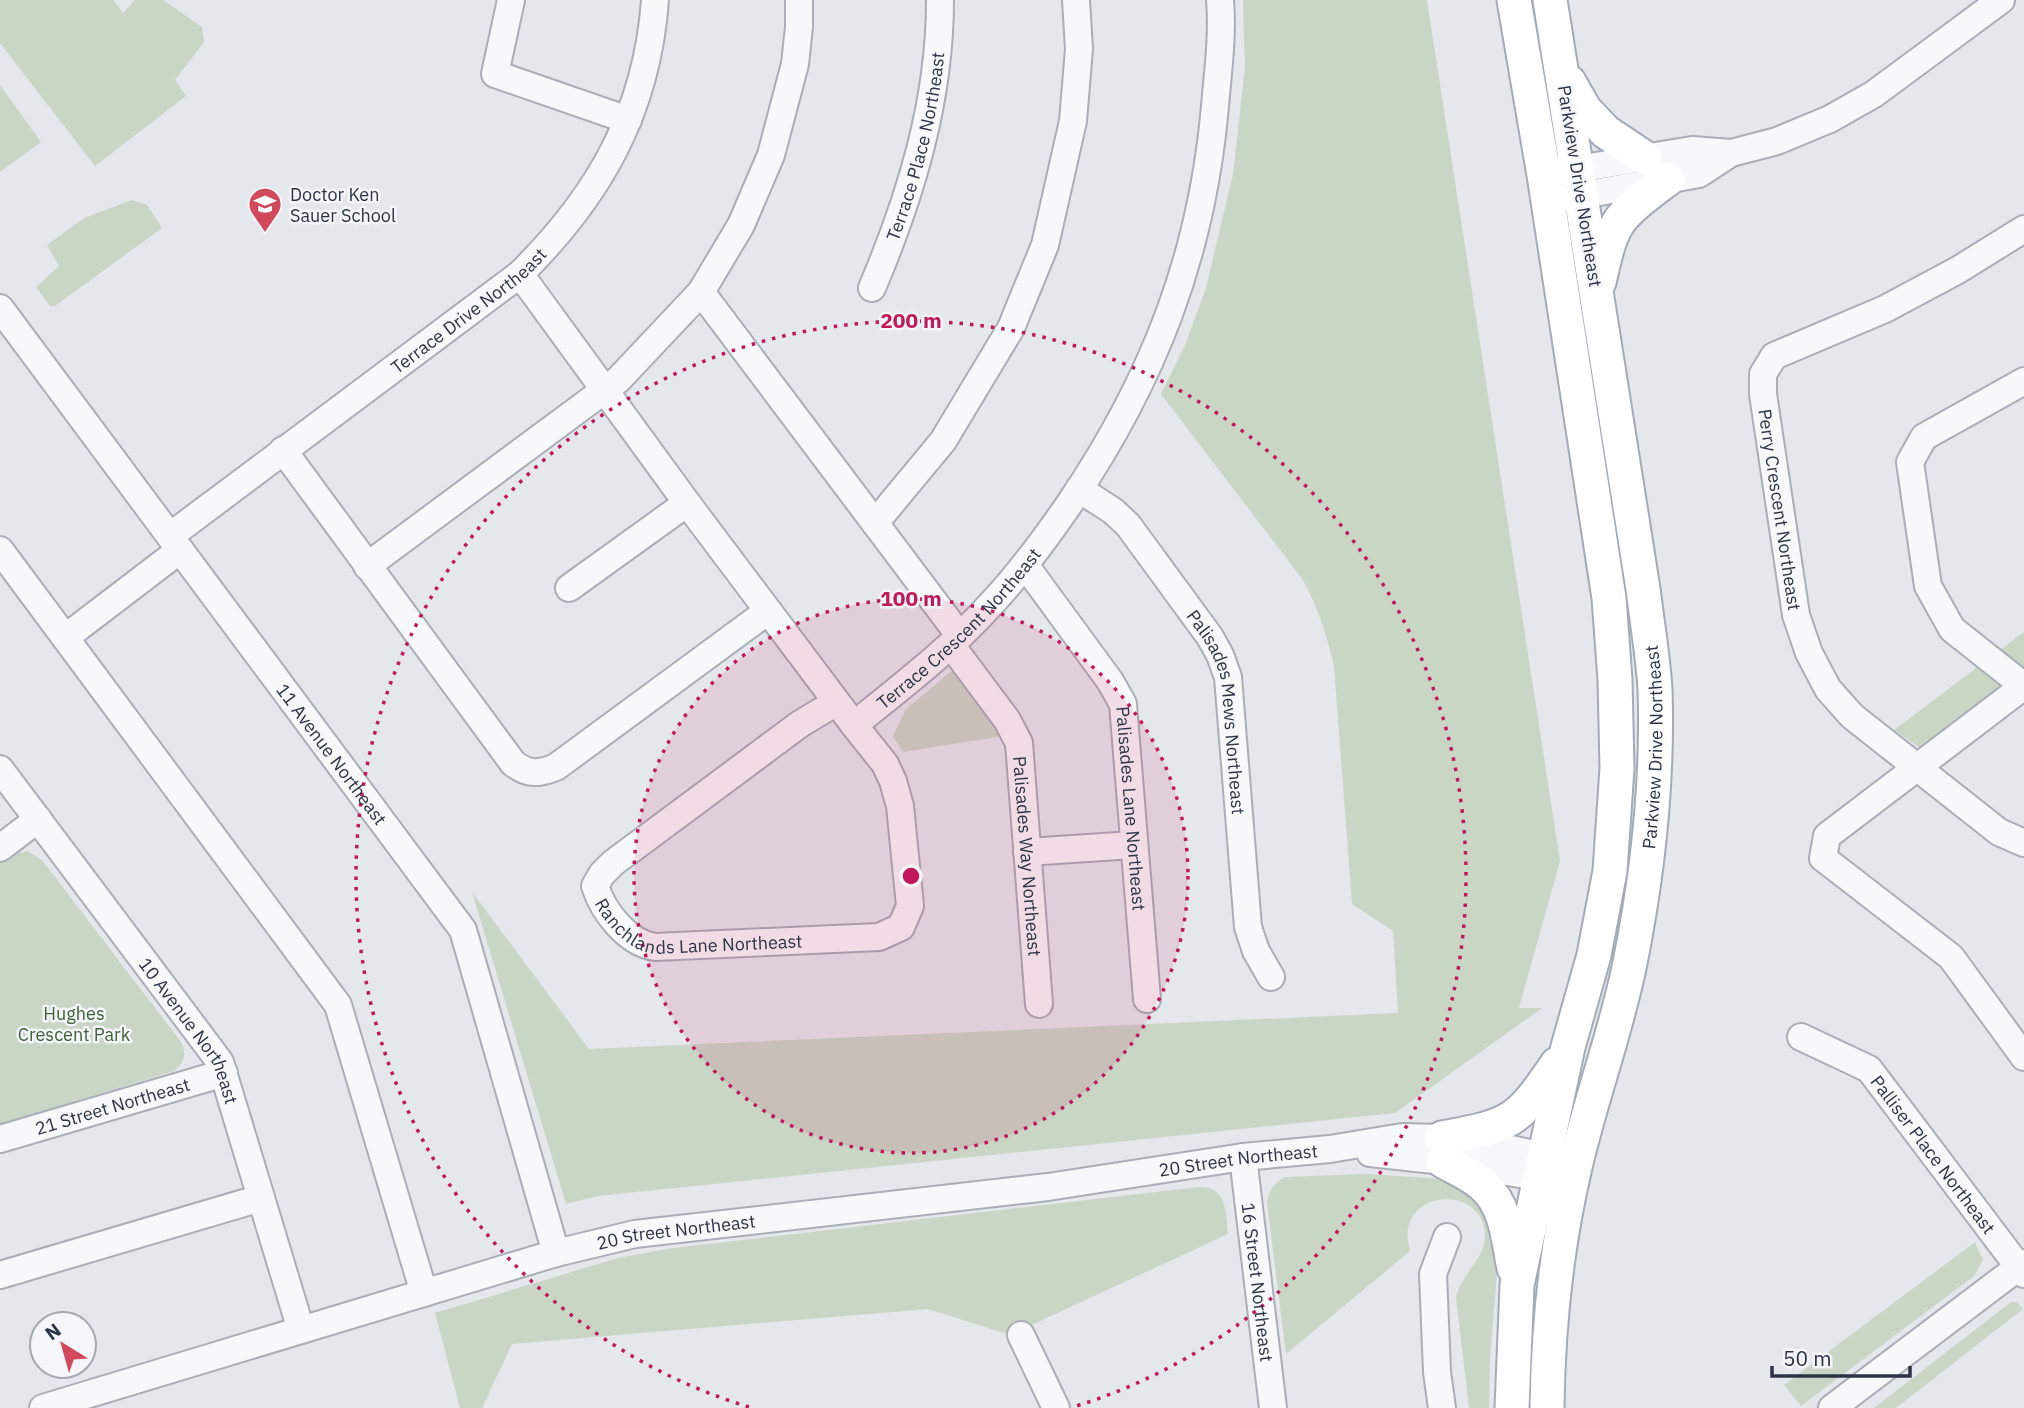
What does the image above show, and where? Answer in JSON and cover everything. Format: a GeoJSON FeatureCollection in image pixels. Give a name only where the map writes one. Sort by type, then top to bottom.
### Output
{"type":"FeatureCollection","features":[{"type":"Feature","properties":{"kind":"main road","name":"Parkview Drive Northeast"},"geometry":{"type":"LineString","coordinates":[[1512,1408],[1517,1285],[1568,1047],[1594,956],[1610,871],[1617,768],[1616,692],[1609,598],[1546,188],[1514,0]]}},
{"type":"Feature","properties":{"kind":"main road","name":"Parkview Drive Northeast"},"geometry":{"type":"LineString","coordinates":[[1547,1408],[1548,1356],[1556,1258],[1573,1174],[1630,964],[1646,872],[1654,775],[1655,687],[1643,589],[1597,288],[1550,0]]}},
{"type":"Feature","properties":{"kind":"main road"},"geometry":{"type":"LineString","coordinates":[[1562,69],[1586,110],[1605,132],[1657,169],[1645,196],[1620,220],[1597,288]]}},
{"type":"Feature","properties":{"kind":"main road"},"geometry":{"type":"LineString","coordinates":[[1517,1285],[1504,1217],[1495,1200],[1485,1187],[1443,1150],[1513,1119],[1527,1106],[1568,1047]]}},
{"type":"Feature","properties":{"kind":"street"},"geometry":{"type":"LineString","coordinates":[[511,0],[495,74],[628,120]]}},
{"type":"Feature","properties":{"kind":"street","name":"Terrace Drive Northeast"},"geometry":{"type":"LineString","coordinates":[[65,637],[283,450],[520,274],[568,224],[613,156],[628,120],[646,56],[655,0]]}},
{"type":"Feature","properties":{"kind":"street"},"geometry":{"type":"LineString","coordinates":[[367,566],[630,369],[701,292],[741,225],[772,155],[795,64],[800,0]]}},
{"type":"Feature","properties":{"kind":"street","name":"Terrace Place Northeast"},"geometry":{"type":"LineString","coordinates":[[872,288],[909,191],[928,120],[940,0]]}},
{"type":"Feature","properties":{"kind":"street"},"geometry":{"type":"LineString","coordinates":[[875,523],[943,441],[1011,328],[1045,245],[1073,121],[1079,49],[1076,0]]}},
{"type":"Feature","properties":{"kind":"street","name":"Terrace Crescent Northeast"},"geometry":{"type":"LineString","coordinates":[[854,725],[955,640],[1025,565],[1114,435],[1138,389],[1163,333],[1181,283],[1200,208],[1209,162],[1219,60],[1220,0]]}},
{"type":"Feature","properties":{"kind":"street"},"geometry":{"type":"LineString","coordinates":[[1546,188],[1657,169],[1692,150],[1731,153],[1777,141],[1841,113],[1874,94],[2001,0]]}},
{"type":"Feature","properties":{"kind":"street","name":"Perry Crescent Northeast"},"geometry":{"type":"LineString","coordinates":[[2024,229],[1958,270],[1885,309],[1774,356],[1763,374],[1763,394],[1796,615],[1809,653],[1828,688],[1852,716],[1917,768],[1999,832],[2024,843]]}},
{"type":"Feature","properties":{"kind":"street"},"geometry":{"type":"LineString","coordinates":[[520,274],[835,703],[854,725]]}},
{"type":"Feature","properties":{"kind":"street","name":"Palisades Way Northeast"},"geometry":{"type":"LineString","coordinates":[[701,292],[875,523],[955,640],[1019,743],[1039,1004]]}},
{"type":"Feature","properties":{"kind":"street","name":"11 Avenue Northeast"},"geometry":{"type":"LineString","coordinates":[[0,308],[463,930],[556,1253]]}},
{"type":"Feature","properties":{"kind":"street"},"geometry":{"type":"LineString","coordinates":[[2024,381],[1924,437],[1910,461],[1928,586],[1952,629],[2024,686],[1827,836],[1823,858],[1951,957],[2024,1057]]}},
{"type":"Feature","properties":{"kind":"street"},"geometry":{"type":"LineString","coordinates":[[283,450],[513,763],[521,770],[533,774],[556,767],[768,611]]}},
{"type":"Feature","properties":{"kind":"street","name":"Palisades Mews Northeast"},"geometry":{"type":"LineString","coordinates":[[1079,489],[1113,511],[1128,525],[1210,637],[1220,655],[1228,677],[1248,927],[1256,951],[1271,977]]}},
{"type":"Feature","properties":{"kind":"street"},"geometry":{"type":"LineString","coordinates":[[569,588],[687,503]]}},
{"type":"Feature","properties":{"kind":"street"},"geometry":{"type":"LineString","coordinates":[[0,550],[338,1005],[424,1293]]}},
{"type":"Feature","properties":{"kind":"street","name":"Palisades Lane Northeast"},"geometry":{"type":"LineString","coordinates":[[1025,565],[1118,691],[1123,704],[1147,999]]}},
{"type":"Feature","properties":{"kind":"street","name":"Ranchlands Lane Northeast"},"geometry":{"type":"LineString","coordinates":[[835,703],[800,724],[602,874],[595,886],[599,898],[627,935],[645,946],[654,947],[879,937],[901,927],[910,906],[901,806],[885,764],[854,725]]}},
{"type":"Feature","properties":{"kind":"street","name":"10 Avenue Northeast"},"geometry":{"type":"LineString","coordinates":[[0,769],[220,1062],[301,1330]]}},
{"type":"Feature","properties":{"kind":"street"},"geometry":{"type":"LineString","coordinates":[[0,848],[38,820]]}},
{"type":"Feature","properties":{"kind":"street"},"geometry":{"type":"LineString","coordinates":[[1027,852],[1133,845]]}},
{"type":"Feature","properties":{"kind":"street","name":"Palliser Place Northeast"},"geometry":{"type":"LineString","coordinates":[[1801,1037],[1869,1069],[2022,1268]]}},
{"type":"Feature","properties":{"kind":"street","name":"21 Street Northeast"},"geometry":{"type":"LineString","coordinates":[[0,1139],[224,1073]]}},
{"type":"Feature","properties":{"kind":"street","name":"20 Street Northeast"},"geometry":{"type":"LineString","coordinates":[[43,1408],[556,1253],[635,1234],[1048,1187],[1243,1157],[1329,1149],[1443,1150],[1489,1144],[1541,1166],[1573,1174]]}},
{"type":"Feature","properties":{"kind":"street","name":"16 Street Northeast"},"geometry":{"type":"LineString","coordinates":[[1243,1157],[1273,1408]]}},
{"type":"Feature","properties":{"kind":"street"},"geometry":{"type":"LineString","coordinates":[[0,1275],[261,1198]]}},
{"type":"Feature","properties":{"kind":"street"},"geometry":{"type":"LineString","coordinates":[[1442,1408],[1437,1372],[1433,1274],[1447,1237]]}},
{"type":"Feature","properties":{"kind":"street"},"geometry":{"type":"LineString","coordinates":[[1832,1408],[2022,1268]]}},
{"type":"Feature","properties":{"kind":"street"},"geometry":{"type":"LineString","coordinates":[[1021,1335],[1056,1408]]}},
{"type":"Feature","properties":{"kind":"green space"},"geometry":{"type":"Polygon","coordinates":[[[0,0],[113,0],[123,13],[135,0],[163,0],[202,27],[204,42],[175,80],[186,96],[95,166],[0,43],[0,0]]]}},
{"type":"Feature","properties":{"kind":"green space"},"geometry":{"type":"Polygon","coordinates":[[[1243,0],[1427,0],[1560,861],[1519,1008],[1542,1008],[1395,1113],[598,1196],[566,1204],[472,892],[589,1049],[1398,1013],[1393,931],[1352,904],[1334,666],[1318,611],[1303,580],[1161,394],[1185,345],[1206,288],[1233,174],[1245,66],[1243,0]]]}},
{"type":"Feature","properties":{"kind":"green space"},"geometry":{"type":"Polygon","coordinates":[[[0,85],[41,142],[0,172],[0,85]]]}},
{"type":"Feature","properties":{"kind":"green space"},"geometry":{"type":"Polygon","coordinates":[[[132,200],[147,205],[162,228],[55,306],[50,306],[36,287],[59,266],[47,245],[84,218],[132,200]]]}},
{"type":"Feature","properties":{"kind":"green space"},"geometry":{"type":"Polygon","coordinates":[[[2024,632],[2024,673],[1923,750],[1894,730],[2024,632]]]}},
{"type":"Feature","properties":{"kind":"green space"},"geometry":{"type":"Polygon","coordinates":[[[953,670],[1003,736],[903,752],[893,736],[906,709],[953,670]]]}},
{"type":"Feature","properties":{"kind":"green space","name":"Hughes Crescent Park"},"geometry":{"type":"Polygon","coordinates":[[[27,851],[42,860],[181,1042],[184,1055],[174,1071],[0,1124],[0,863],[11,855],[27,851]]]}},
{"type":"Feature","properties":{"kind":"green space"},"geometry":{"type":"Polygon","coordinates":[[[1366,1174],[1432,1178],[1461,1183],[1480,1194],[1499,1249],[1489,1408],[1469,1408],[1456,1297],[1480,1254],[1485,1239],[1483,1223],[1475,1211],[1464,1203],[1437,1200],[1424,1206],[1414,1215],[1408,1229],[1410,1251],[1286,1354],[1267,1202],[1269,1194],[1275,1184],[1285,1177],[1366,1174]]]}},
{"type":"Feature","properties":{"kind":"green space"},"geometry":{"type":"Polygon","coordinates":[[[1199,1187],[1215,1191],[1220,1196],[1228,1234],[1010,1335],[928,1309],[512,1344],[482,1408],[460,1408],[435,1313],[618,1258],[666,1249],[1199,1187]]]}},
{"type":"Feature","properties":{"kind":"green space"},"geometry":{"type":"Polygon","coordinates":[[[1975,1242],[1983,1260],[1974,1276],[1801,1406],[1784,1385],[1975,1242]]]}},
{"type":"Feature","properties":{"kind":"green space"},"geometry":{"type":"Polygon","coordinates":[[[2011,1302],[2017,1302],[2023,1309],[1896,1408],[1874,1408],[2011,1302]]]}},
{"type":"Feature","properties":{"kind":"place","name":"Doctor Ken Sauer School"},"geometry":{"type":"Point","coordinates":[265,234]}}]}
